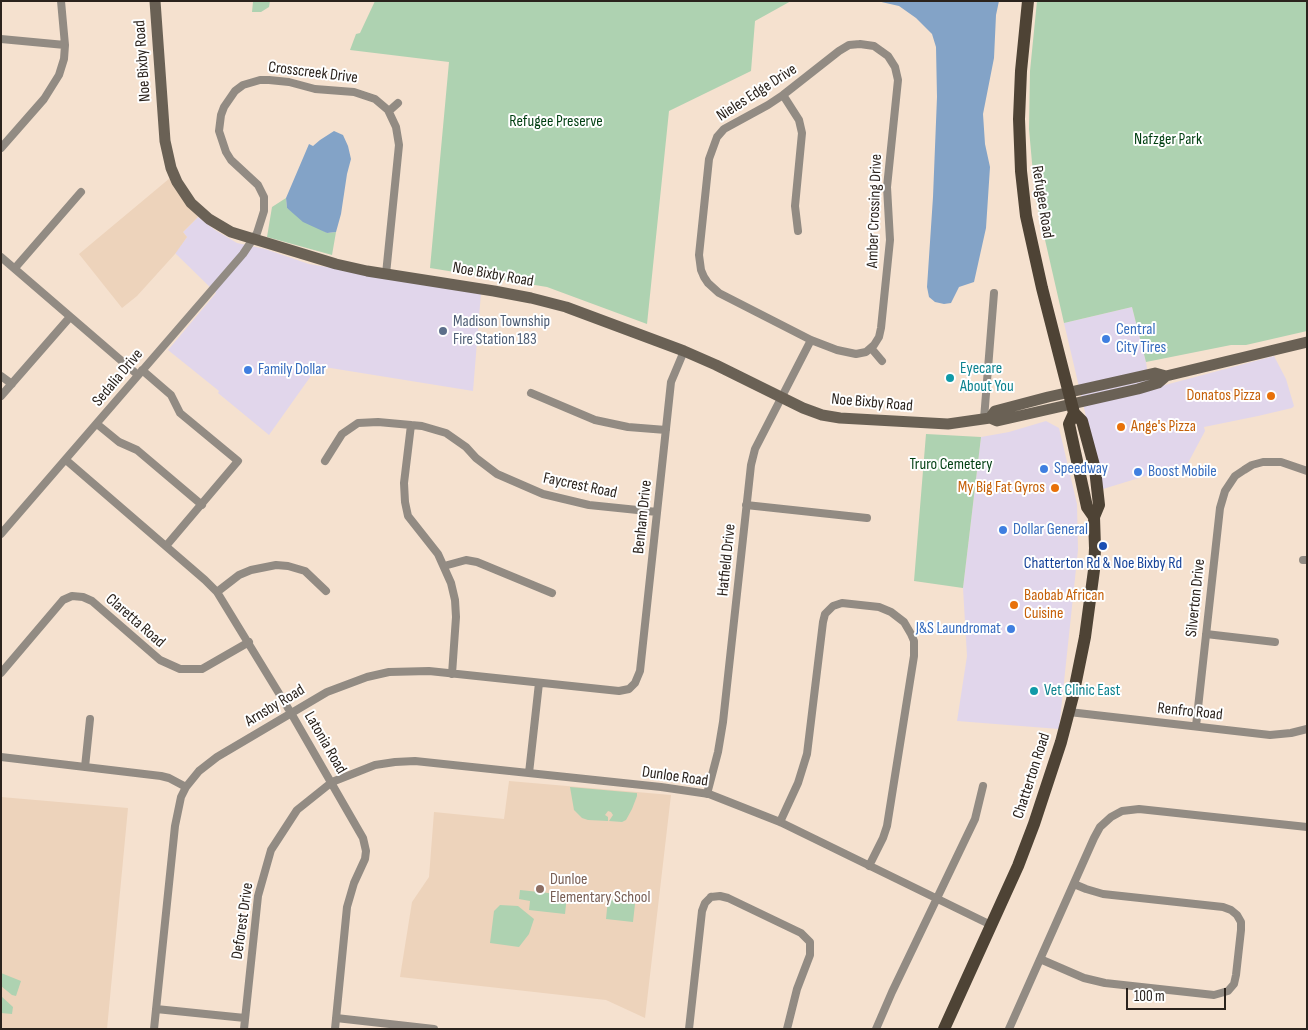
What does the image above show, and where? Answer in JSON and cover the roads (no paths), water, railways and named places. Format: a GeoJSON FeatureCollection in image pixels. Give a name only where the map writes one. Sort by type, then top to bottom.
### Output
{"type":"FeatureCollection","features":[{"type":"Feature","properties":{"kind":"main road","name":"Refugee Road"},"geometry":{"type":"LineString","coordinates":[[1028,1],[1019,99],[1021,171],[1031,240],[1071,403]]}},
{"type":"Feature","properties":{"kind":"main road","name":"Chatterton Road"},"geometry":{"type":"LineString","coordinates":[[948,1028],[1018,866],[1034,824],[1069,712],[1085,637],[1092,589],[1095,548],[1094,517],[1087,507],[1070,424],[1071,403]]}},
{"type":"Feature","properties":{"kind":"street"},"geometry":{"type":"LineString","coordinates":[[1,148],[44,99],[53,87],[62,67],[65,45],[61,1]]}},
{"type":"Feature","properties":{"kind":"street","name":"Noe Bixby Road"},"geometry":{"type":"LineString","coordinates":[[155,1],[165,141],[168,156],[174,177],[191,203],[209,219],[231,232],[336,264],[494,291],[548,302],[583,312],[684,351],[815,413],[840,418],[948,424],[987,419],[997,421],[1158,383],[1166,376],[1307,342]]}},
{"type":"Feature","properties":{"kind":"street"},"geometry":{"type":"LineString","coordinates":[[1,39],[65,45]]}},
{"type":"Feature","properties":{"kind":"street","name":"Nieles Edge Drive"},"geometry":{"type":"LineString","coordinates":[[811,340],[719,293],[708,283],[700,270],[699,255],[709,159],[714,142],[724,129],[783,95],[846,47],[864,44],[879,49]]}},
{"type":"Feature","properties":{"kind":"street","name":"Amber Crossing Drive"},"geometry":{"type":"LineString","coordinates":[[872,348],[879,337],[881,328],[890,240],[887,187],[898,80],[894,64],[879,49]]}},
{"type":"Feature","properties":{"kind":"street","name":"Crosscreek Drive"},"geometry":{"type":"LineString","coordinates":[[254,239],[264,211],[264,197],[258,184],[231,160],[220,135],[221,115],[235,91],[243,85],[260,80],[280,81],[315,89],[361,93],[382,103],[389,111]]}},
{"type":"Feature","properties":{"kind":"street"},"geometry":{"type":"LineString","coordinates":[[783,95],[799,120],[802,133],[795,206],[798,231]]}},
{"type":"Feature","properties":{"kind":"street"},"geometry":{"type":"LineString","coordinates":[[386,274],[399,145],[396,127],[389,111],[398,103]]}},
{"type":"Feature","properties":{"kind":"street"},"geometry":{"type":"LineString","coordinates":[[15,268],[81,192]]}},
{"type":"Feature","properties":{"kind":"street","name":"Sedalia Drive"},"geometry":{"type":"LineString","coordinates":[[1,534],[254,239]]}},
{"type":"Feature","properties":{"kind":"street"},"geometry":{"type":"LineString","coordinates":[[1,257],[70,317],[140,373],[171,395],[180,413],[238,461],[166,546]]}},
{"type":"Feature","properties":{"kind":"street"},"geometry":{"type":"LineString","coordinates":[[987,419],[994,293]]}},
{"type":"Feature","properties":{"kind":"street"},"geometry":{"type":"LineString","coordinates":[[1,396],[70,317]]}},
{"type":"Feature","properties":{"kind":"street"},"geometry":{"type":"LineString","coordinates":[[811,340],[838,350],[856,354],[866,352],[872,348],[882,361]]}},
{"type":"Feature","properties":{"kind":"street","name":"Hatfield Drive"},"geometry":{"type":"LineString","coordinates":[[707,794],[718,752],[723,722],[751,465],[755,449],[811,340]]}},
{"type":"Feature","properties":{"kind":"street","name":"Benham Drive"},"geometry":{"type":"LineString","coordinates":[[633,686],[638,679],[640,671],[671,382],[684,351]]}},
{"type":"Feature","properties":{"kind":"street"},"geometry":{"type":"LineString","coordinates":[[1,376],[12,384]]}},
{"type":"Feature","properties":{"kind":"street"},"geometry":{"type":"LineString","coordinates":[[530,393],[595,420],[628,427],[666,430]]}},
{"type":"Feature","properties":{"kind":"street","name":"Faycrest Road"},"geometry":{"type":"LineString","coordinates":[[325,462],[342,434],[358,422],[368,421],[422,426],[446,433],[466,447],[480,462],[497,474],[543,494],[589,505],[657,512]]}},
{"type":"Feature","properties":{"kind":"street"},"geometry":{"type":"LineString","coordinates":[[97,424],[119,442],[137,450],[202,505]]}},
{"type":"Feature","properties":{"kind":"street"},"geometry":{"type":"LineString","coordinates":[[411,425],[404,484],[405,502],[408,516],[438,554],[455,600],[456,617],[452,674]]}},
{"type":"Feature","properties":{"kind":"street","name":"Latonia Road"},"geometry":{"type":"LineString","coordinates":[[66,460],[217,592],[249,642],[359,830],[366,851],[347,907],[335,1029]]}},
{"type":"Feature","properties":{"kind":"street","name":"Silverton Drive"},"geometry":{"type":"LineString","coordinates":[[1196,726],[1220,508],[1225,491],[1235,476],[1252,465],[1273,461],[1293,465],[1307,471]]}},
{"type":"Feature","properties":{"kind":"street"},"geometry":{"type":"LineString","coordinates":[[746,506],[867,518]]}},
{"type":"Feature","properties":{"kind":"street"},"geometry":{"type":"LineString","coordinates":[[444,566],[466,560],[476,562],[552,593]]}},
{"type":"Feature","properties":{"kind":"street"},"geometry":{"type":"LineString","coordinates":[[217,592],[239,575],[251,570],[276,565],[305,571],[326,591]]}},
{"type":"Feature","properties":{"kind":"street"},"geometry":{"type":"LineString","coordinates":[[1,673],[63,600],[77,596],[76,587]]}},
{"type":"Feature","properties":{"kind":"street","name":"Claretta Road"},"geometry":{"type":"LineString","coordinates":[[77,596],[83,596],[92,601],[160,660],[180,670],[202,669],[249,642]]}},
{"type":"Feature","properties":{"kind":"street"},"geometry":{"type":"LineString","coordinates":[[780,822],[798,783],[808,754],[825,614],[830,608],[842,603],[885,609],[898,617],[911,634],[914,641],[914,656],[888,818],[883,838],[869,866]]}},
{"type":"Feature","properties":{"kind":"street"},"geometry":{"type":"LineString","coordinates":[[1206,634],[1275,642]]}},
{"type":"Feature","properties":{"kind":"street","name":"Arnsby Road"},"geometry":{"type":"LineString","coordinates":[[154,1029],[175,826],[186,787],[199,771],[217,757],[337,687],[389,672],[452,674],[619,692],[633,686]]}},
{"type":"Feature","properties":{"kind":"street"},"geometry":{"type":"LineString","coordinates":[[529,773],[539,683]]}},
{"type":"Feature","properties":{"kind":"street"},"geometry":{"type":"LineString","coordinates":[[633,686],[639,693]]}},
{"type":"Feature","properties":{"kind":"street","name":"Renfro Road"},"geometry":{"type":"LineString","coordinates":[[1069,712],[1276,735],[1307,729]]}},
{"type":"Feature","properties":{"kind":"street"},"geometry":{"type":"LineString","coordinates":[[85,767],[90,719]]}},
{"type":"Feature","properties":{"kind":"street"},"geometry":{"type":"LineString","coordinates":[[1,757],[161,776],[186,787]]}},
{"type":"Feature","properties":{"kind":"street","name":"Dunloe Road"},"geometry":{"type":"LineString","coordinates":[[332,782],[376,766],[395,762],[415,761],[661,787],[707,794],[743,806],[780,822],[991,926]]}},
{"type":"Feature","properties":{"kind":"street","name":"Deforest Drive"},"geometry":{"type":"LineString","coordinates":[[244,1029],[258,896],[271,850],[297,810],[332,782]]}},
{"type":"Feature","properties":{"kind":"street"},"geometry":{"type":"LineString","coordinates":[[876,1029],[975,819],[983,786]]}},
{"type":"Feature","properties":{"kind":"street"},"geometry":{"type":"LineString","coordinates":[[1009,1029],[1094,838],[1107,820],[1122,811],[1139,809],[1307,827]]}},
{"type":"Feature","properties":{"kind":"street"},"geometry":{"type":"LineString","coordinates":[[1040,959],[1096,982],[1214,995],[1228,991],[1234,984],[1241,922],[1231,910],[1223,907],[1103,894],[1086,890],[1074,884]]}},
{"type":"Feature","properties":{"kind":"street"},"geometry":{"type":"LineString","coordinates":[[689,1029],[702,911],[710,894],[728,898],[805,936],[811,947],[810,955],[797,989],[787,1029]]}},
{"type":"Feature","properties":{"kind":"street"},"geometry":{"type":"LineString","coordinates":[[156,1009],[245,1018]]}},
{"type":"Feature","properties":{"kind":"street"},"geometry":{"type":"LineString","coordinates":[[336,1018],[434,1029]]}},
{"type":"Feature","properties":{"kind":"water"},"geometry":{"type":"Polygon","coordinates":[[[877,1],[999,1],[996,15],[994,58],[983,114],[985,144],[990,167],[986,228],[974,282],[959,287],[951,303],[935,302],[929,297],[927,287],[937,97],[936,47],[932,34],[916,18],[899,6],[877,1]]]}},
{"type":"Feature","properties":{"kind":"water"},"geometry":{"type":"Polygon","coordinates":[[[334,131],[343,135],[351,159],[336,232],[327,233],[303,222],[287,208],[286,198],[309,144],[313,146],[334,131]]]}},
{"type":"Feature","properties":{"kind":"place","name":"Madison Township Fire Station 183"},"geometry":{"type":"Point","coordinates":[443,331]}},
{"type":"Feature","properties":{"kind":"place","name":"Central City Tires"},"geometry":{"type":"Point","coordinates":[1106,339]}},
{"type":"Feature","properties":{"kind":"place","name":"Family Dollar"},"geometry":{"type":"Point","coordinates":[248,370]}},
{"type":"Feature","properties":{"kind":"place","name":"Eyecare About You"},"geometry":{"type":"Point","coordinates":[950,378]}},
{"type":"Feature","properties":{"kind":"place","name":"Donatos Pizza"},"geometry":{"type":"Point","coordinates":[1271,396]}},
{"type":"Feature","properties":{"kind":"place","name":"Ange's Pizza"},"geometry":{"type":"Point","coordinates":[1121,427]}},
{"type":"Feature","properties":{"kind":"place","name":"Speedway"},"geometry":{"type":"Point","coordinates":[1044,469]}},
{"type":"Feature","properties":{"kind":"place","name":"Boost Mobile"},"geometry":{"type":"Point","coordinates":[1138,472]}},
{"type":"Feature","properties":{"kind":"place","name":"My Big Fat Gyros"},"geometry":{"type":"Point","coordinates":[1055,488]}},
{"type":"Feature","properties":{"kind":"place","name":"Dollar General"},"geometry":{"type":"Point","coordinates":[1003,530]}},
{"type":"Feature","properties":{"kind":"place","name":"Chatterton Rd & Noe Bixby Rd"},"geometry":{"type":"Point","coordinates":[1103,546]}},
{"type":"Feature","properties":{"kind":"place","name":"Baobab African Cuisine"},"geometry":{"type":"Point","coordinates":[1014,605]}},
{"type":"Feature","properties":{"kind":"place","name":"J&S Laundromat"},"geometry":{"type":"Point","coordinates":[1011,629]}},
{"type":"Feature","properties":{"kind":"place","name":"Vet Clinic East"},"geometry":{"type":"Point","coordinates":[1034,691]}},
{"type":"Feature","properties":{"kind":"place","name":"Dunloe Elementary School"},"geometry":{"type":"Point","coordinates":[540,889]}},
{"type":"Feature","properties":{"kind":"park label","name":"Refugee Preserve"},"geometry":{"type":"Point","coordinates":[556,122]}},
{"type":"Feature","properties":{"kind":"park label","name":"Nafzger Park"},"geometry":{"type":"Point","coordinates":[1168,140]}},
{"type":"Feature","properties":{"kind":"park label","name":"Truro Cemetery"},"geometry":{"type":"Point","coordinates":[951,465]}}]}
